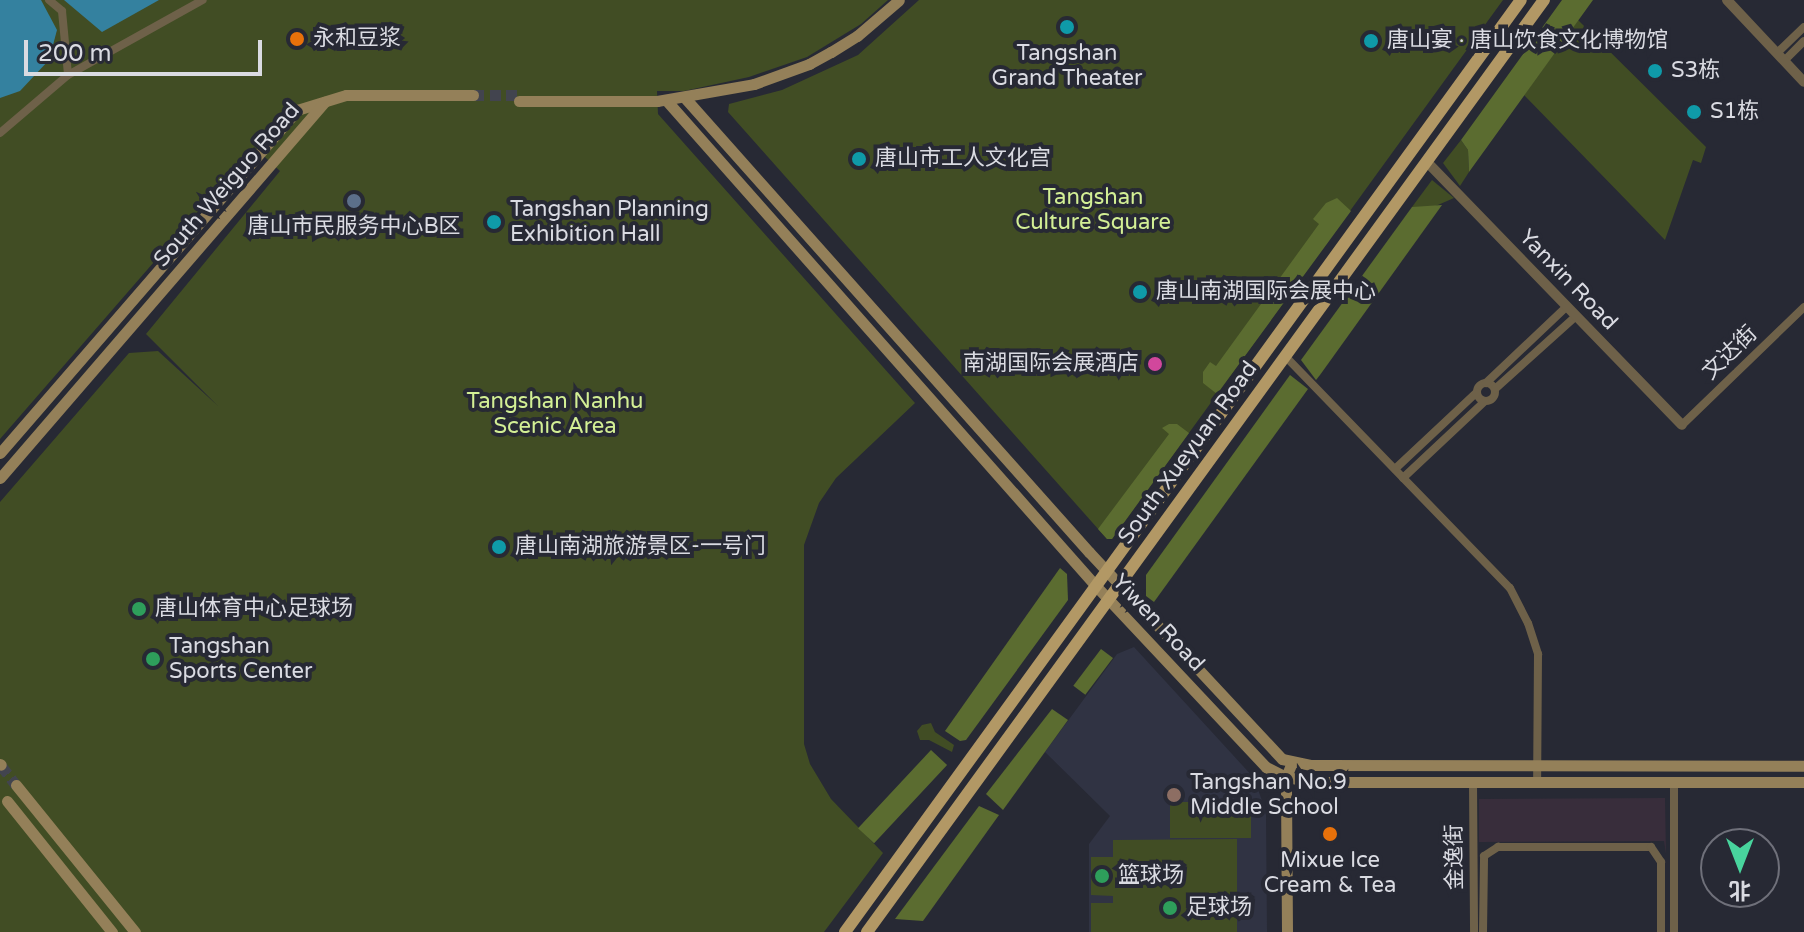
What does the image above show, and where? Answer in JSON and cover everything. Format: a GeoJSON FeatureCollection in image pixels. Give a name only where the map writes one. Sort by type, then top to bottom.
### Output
{"type":"FeatureCollection","features":[{"type":"Feature","properties":{"kind":"main road"},"geometry":{"type":"LineString","coordinates":[[685,98],[519,98],[666,100],[685,98],[754,84],[809,64],[857,36],[899,0]]}},
{"type":"Feature","properties":{"kind":"main road","name":"South Xueyuan Road"},"geometry":{"type":"LineString","coordinates":[[845,932],[1521,0]]}},
{"type":"Feature","properties":{"kind":"main road","name":"South Xueyuan Road"},"geometry":{"type":"LineString","coordinates":[[867,932],[1544,0]]}},
{"type":"Feature","properties":{"kind":"main road"},"geometry":{"type":"LineString","coordinates":[[325,102],[473,98]]}},
{"type":"Feature","properties":{"kind":"main road","name":"Yiwen Road"},"geometry":{"type":"LineString","coordinates":[[685,98],[1105,570],[1282,759],[1292,762]]}},
{"type":"Feature","properties":{"kind":"main road","name":"Yiwen Road"},"geometry":{"type":"LineString","coordinates":[[666,100],[1107,599],[1266,767],[1286,777],[1313,782],[1804,782]]}},
{"type":"Feature","properties":{"kind":"main road","name":"South Weiguo Road"},"geometry":{"type":"LineString","coordinates":[[0,453],[284,124],[297,110],[325,102]]}},
{"type":"Feature","properties":{"kind":"main road","name":"South Weiguo Road"},"geometry":{"type":"LineString","coordinates":[[0,478],[325,102]]}},
{"type":"Feature","properties":{"kind":"main road"},"geometry":{"type":"LineString","coordinates":[[851,309],[861,299]]}},
{"type":"Feature","properties":{"kind":"main road"},"geometry":{"type":"LineString","coordinates":[[133,300],[144,312]]}},
{"type":"Feature","properties":{"kind":"main road"},"geometry":{"type":"LineString","coordinates":[[1287,932],[1286,777],[1292,762],[1311,765],[1804,766]]}},
{"type":"Feature","properties":{"kind":"main road"},"geometry":{"type":"LineString","coordinates":[[16,785],[135,932]]}},
{"type":"Feature","properties":{"kind":"main road"},"geometry":{"type":"LineString","coordinates":[[7,801],[112,932]]}},
{"type":"Feature","properties":{"kind":"street"},"geometry":{"type":"LineString","coordinates":[[49,0],[62,11],[68,75]]}},
{"type":"Feature","properties":{"kind":"street"},"geometry":{"type":"LineString","coordinates":[[0,133],[68,75],[203,0]]}},
{"type":"Feature","properties":{"kind":"street"},"geometry":{"type":"LineString","coordinates":[[1727,0],[1804,82]]}},
{"type":"Feature","properties":{"kind":"street"},"geometry":{"type":"LineString","coordinates":[[1781,57],[1804,27]]}},
{"type":"Feature","properties":{"kind":"street"},"geometry":{"type":"LineString","coordinates":[[1781,57],[1804,41]]}},
{"type":"Feature","properties":{"kind":"street","name":"Yanxin Road"},"geometry":{"type":"LineString","coordinates":[[1427,162],[1682,425]]}},
{"type":"Feature","properties":{"kind":"street"},"geometry":{"type":"LineString","coordinates":[[1395,469],[1566,307]]}},
{"type":"Feature","properties":{"kind":"street","name":"文达街"},"geometry":{"type":"LineString","coordinates":[[1682,425],[1804,307]]}},
{"type":"Feature","properties":{"kind":"street"},"geometry":{"type":"LineString","coordinates":[[1403,478],[1485,401],[1493,398],[1495,389],[1575,317]]}},
{"type":"Feature","properties":{"kind":"street"},"geometry":{"type":"LineString","coordinates":[[1285,356],[1510,588],[1528,623],[1538,654],[1537,782]]}},
{"type":"Feature","properties":{"kind":"street"},"geometry":{"type":"LineString","coordinates":[[1486,383],[1495,389]]}},
{"type":"Feature","properties":{"kind":"street"},"geometry":{"type":"LineString","coordinates":[[1477,392],[1485,401]]}},
{"type":"Feature","properties":{"kind":"street","name":"金逸街"},"geometry":{"type":"LineString","coordinates":[[1473,782],[1474,932]]}},
{"type":"Feature","properties":{"kind":"street"},"geometry":{"type":"LineString","coordinates":[[1674,782],[1674,932]]}},
{"type":"Feature","properties":{"kind":"street"},"geometry":{"type":"LineString","coordinates":[[1483,932],[1484,856],[1498,847],[1651,847],[1661,862],[1661,932]]}},
{"type":"Feature","properties":{"kind":"shaded area","name":"Tangshan No.9 Middle School"},"geometry":{"type":"Polygon","coordinates":[[[1134,647],[1254,778],[1266,812],[1267,932],[1089,932],[1089,844],[1110,816],[1045,752],[1117,654],[1134,647]]]}},
{"type":"Feature","properties":{"kind":"shaded area"},"geometry":{"type":"Polygon","coordinates":[[[1665,798],[1666,854],[1664,841],[1479,842],[1479,799],[1665,798]]]}},
{"type":"Feature","properties":{"kind":"green space","name":"Tangshan Nanhu Scenic Area"},"geometry":{"type":"Polygon","coordinates":[[[0,0],[888,0],[861,24],[807,57],[749,77],[684,91],[657,91],[658,114],[915,403],[836,478],[819,503],[804,545],[804,744],[810,764],[831,799],[883,853],[824,932],[0,932],[0,502],[129,353],[158,351],[218,406],[146,334],[280,171],[254,147],[0,439],[0,0]]]}},
{"type":"Feature","properties":{"kind":"green space","name":"Tangshan Culture Square"},"geometry":{"type":"Polygon","coordinates":[[[919,0],[1503,0],[1112,539],[1107,539],[728,112],[729,104],[782,90],[858,55],[919,0]]]}},
{"type":"Feature","properties":{"kind":"green space"},"geometry":{"type":"Polygon","coordinates":[[[1562,0],[1593,0],[1469,172],[1468,150],[1461,140],[1562,0]]]}},
{"type":"Feature","properties":{"kind":"green space"},"geometry":{"type":"Polygon","coordinates":[[[1578,20],[1706,147],[1701,163],[1693,160],[1665,240],[1524,95],[1578,20]]]}},
{"type":"Feature","properties":{"kind":"green space"},"geometry":{"type":"Polygon","coordinates":[[[1461,140],[1468,150],[1469,172],[1460,186],[1443,163],[1461,140]]]}},
{"type":"Feature","properties":{"kind":"green space"},"geometry":{"type":"Polygon","coordinates":[[[1432,180],[1454,198],[1431,208],[1412,207],[1432,180]]]}},
{"type":"Feature","properties":{"kind":"green space"},"geometry":{"type":"Polygon","coordinates":[[[1337,198],[1351,211],[1217,394],[1203,383],[1203,372],[1210,362],[1216,366],[1319,224],[1313,219],[1326,203],[1337,198]]]}},
{"type":"Feature","properties":{"kind":"green space"},"geometry":{"type":"Polygon","coordinates":[[[1442,205],[1316,380],[1301,360],[1412,207],[1442,205]]]}},
{"type":"Feature","properties":{"kind":"green space"},"geometry":{"type":"Polygon","coordinates":[[[1290,375],[1308,389],[1154,602],[1146,596],[1146,575],[1290,375]]]}},
{"type":"Feature","properties":{"kind":"green space"},"geometry":{"type":"Polygon","coordinates":[[[1177,424],[1189,433],[1112,539],[1107,539],[1098,529],[1169,434],[1162,428],[1177,424]]]}},
{"type":"Feature","properties":{"kind":"green space"},"geometry":{"type":"Polygon","coordinates":[[[1060,568],[1067,574],[1068,600],[966,740],[960,741],[945,731],[1060,568]]]}},
{"type":"Feature","properties":{"kind":"green space"},"geometry":{"type":"Polygon","coordinates":[[[1101,649],[1113,658],[1085,695],[1073,686],[1101,649]]]}},
{"type":"Feature","properties":{"kind":"green space"},"geometry":{"type":"Polygon","coordinates":[[[1052,709],[1068,720],[1003,810],[986,794],[1052,709]]]}},
{"type":"Feature","properties":{"kind":"green space"},"geometry":{"type":"Polygon","coordinates":[[[931,723],[935,732],[954,745],[952,752],[929,740],[920,740],[917,731],[922,725],[931,723]]]}},
{"type":"Feature","properties":{"kind":"green space"},"geometry":{"type":"Polygon","coordinates":[[[931,750],[947,765],[874,843],[858,828],[931,750]]]}},
{"type":"Feature","properties":{"kind":"green space"},"geometry":{"type":"Polygon","coordinates":[[[1170,802],[1251,802],[1251,838],[1170,838],[1170,802]]]}},
{"type":"Feature","properties":{"kind":"green space"},"geometry":{"type":"Polygon","coordinates":[[[979,806],[999,815],[923,921],[895,919],[979,806]]]}},
{"type":"Feature","properties":{"kind":"green space"},"geometry":{"type":"Polygon","coordinates":[[[1237,839],[1237,932],[1091,932],[1091,903],[1113,903],[1113,896],[1091,895],[1091,857],[1113,857],[1113,840],[1237,839]]]}},
{"type":"Feature","properties":{"kind":"water"},"geometry":{"type":"Polygon","coordinates":[[[0,0],[41,0],[57,30],[49,60],[20,91],[0,98],[0,0]]]}},
{"type":"Feature","properties":{"kind":"water"},"geometry":{"type":"Polygon","coordinates":[[[64,0],[159,0],[102,32],[64,0]]]}},
{"type":"Feature","properties":{"kind":"tunnel"},"geometry":{"type":"LineString","coordinates":[[473,95],[519,95]]}},
{"type":"Feature","properties":{"kind":"tunnel"},"geometry":{"type":"LineString","coordinates":[[1,765],[16,785]]}},
{"type":"Feature","properties":{"kind":"place","name":"Tangshan Grand Theater"},"geometry":{"type":"Point","coordinates":[1067,27]}},
{"type":"Feature","properties":{"kind":"place","name":"永和豆浆"},"geometry":{"type":"Point","coordinates":[297,39]}},
{"type":"Feature","properties":{"kind":"place","name":"唐山宴 · 唐山饮食文化博物馆"},"geometry":{"type":"Point","coordinates":[1371,41]}},
{"type":"Feature","properties":{"kind":"place","name":"S3栋"},"geometry":{"type":"Point","coordinates":[1655,71]}},
{"type":"Feature","properties":{"kind":"place","name":"S1栋"},"geometry":{"type":"Point","coordinates":[1694,112]}},
{"type":"Feature","properties":{"kind":"place","name":"唐山市工人文化宫"},"geometry":{"type":"Point","coordinates":[859,159]}},
{"type":"Feature","properties":{"kind":"place","name":"唐山市民服务中心B区"},"geometry":{"type":"Point","coordinates":[354,201]}},
{"type":"Feature","properties":{"kind":"place","name":"Tangshan Planning Exhibition Hall"},"geometry":{"type":"Point","coordinates":[494,222]}},
{"type":"Feature","properties":{"kind":"place","name":"唐山南湖国际会展中心"},"geometry":{"type":"Point","coordinates":[1140,292]}},
{"type":"Feature","properties":{"kind":"place","name":"南湖国际会展酒店"},"geometry":{"type":"Point","coordinates":[1155,364]}},
{"type":"Feature","properties":{"kind":"place","name":"唐山南湖旅游景区-一号门"},"geometry":{"type":"Point","coordinates":[499,547]}},
{"type":"Feature","properties":{"kind":"place","name":"唐山体育中心足球场"},"geometry":{"type":"Point","coordinates":[139,609]}},
{"type":"Feature","properties":{"kind":"place","name":"Tangshan Sports Center"},"geometry":{"type":"Point","coordinates":[153,659]}},
{"type":"Feature","properties":{"kind":"place","name":"Tangshan No.9 Middle School"},"geometry":{"type":"Point","coordinates":[1174,795]}},
{"type":"Feature","properties":{"kind":"place","name":"Mixue Ice Cream & Tea"},"geometry":{"type":"Point","coordinates":[1330,834]}},
{"type":"Feature","properties":{"kind":"place","name":"篮球场"},"geometry":{"type":"Point","coordinates":[1102,876]}},
{"type":"Feature","properties":{"kind":"place","name":"足球场"},"geometry":{"type":"Point","coordinates":[1170,908]}}]}
